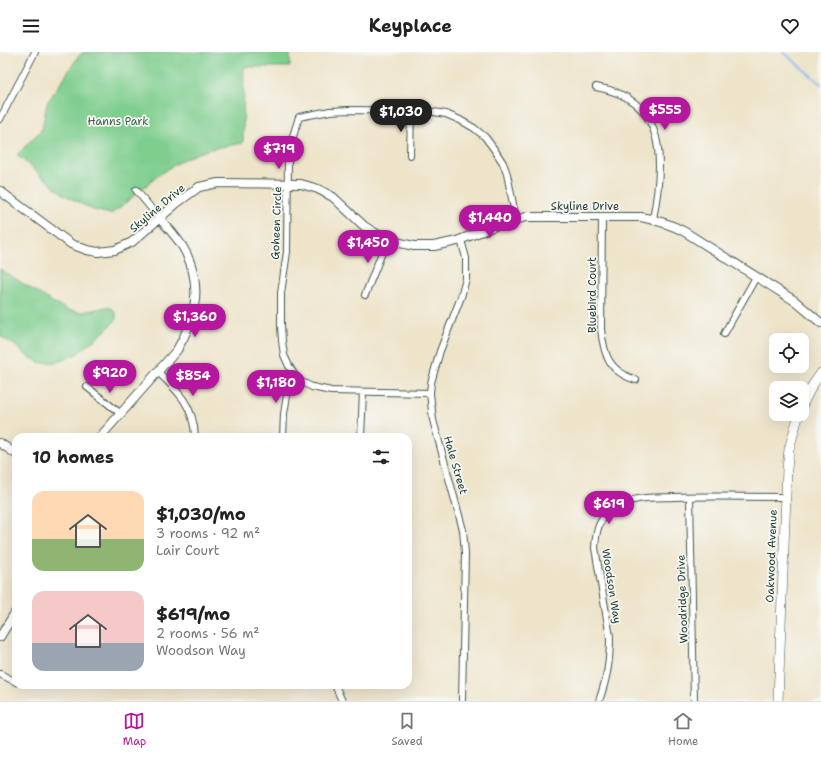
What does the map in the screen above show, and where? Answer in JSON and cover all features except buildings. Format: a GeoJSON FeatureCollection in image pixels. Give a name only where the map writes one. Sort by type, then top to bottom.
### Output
{"type":"FeatureCollection","features":[{"type":"Feature","properties":{"kind":"main road"},"geometry":{"type":"LineString","coordinates":[[809,392],[821,373]]}},
{"type":"Feature","properties":{"kind":"main road","name":"Oakwood Avenue"},"geometry":{"type":"LineString","coordinates":[[778,701],[785,497],[790,449],[797,421]]}},
{"type":"Feature","properties":{"kind":"street"},"geometry":{"type":"LineString","coordinates":[[0,119],[35,52]]}},
{"type":"Feature","properties":{"kind":"street"},"geometry":{"type":"LineString","coordinates":[[596,86],[609,89],[630,100],[640,108],[653,126],[656,134],[659,191],[653,219]]}},
{"type":"Feature","properties":{"kind":"street","name":"Goheen Circle"},"geometry":{"type":"LineString","coordinates":[[430,393],[331,391],[312,387],[296,377],[284,356],[282,341],[281,293],[287,252],[290,146],[299,117],[320,114],[330,110],[410,111],[446,114],[460,120],[474,128],[484,137],[503,163],[507,174],[516,219]]}},
{"type":"Feature","properties":{"kind":"street"},"geometry":{"type":"LineString","coordinates":[[410,111],[410,155]]}},
{"type":"Feature","properties":{"kind":"street","name":"Skyline Drive"},"geometry":{"type":"LineString","coordinates":[[0,190],[71,244],[87,250],[107,251],[123,247],[139,238],[186,195],[199,187],[218,183],[301,184],[311,186],[326,192],[342,204],[364,226],[387,240],[402,244],[424,246],[439,245],[461,240],[516,219],[526,217],[653,219],[685,232],[795,301],[821,323]]}},
{"type":"Feature","properties":{"kind":"street"},"geometry":{"type":"LineString","coordinates":[[104,433],[177,350],[185,336],[191,320],[196,293],[195,280],[186,252],[173,233],[136,190]]}},
{"type":"Feature","properties":{"kind":"street","name":"Bluebird Court"},"geometry":{"type":"LineString","coordinates":[[602,217],[601,329],[603,343],[608,361],[614,370],[624,376],[636,380]]}},
{"type":"Feature","properties":{"kind":"street"},"geometry":{"type":"LineString","coordinates":[[365,295],[387,240]]}},
{"type":"Feature","properties":{"kind":"street","name":"Hale Street"},"geometry":{"type":"LineString","coordinates":[[461,240],[466,258],[466,279],[461,297],[440,351],[431,383],[430,393],[433,420],[463,530],[465,553],[462,701]]}},
{"type":"Feature","properties":{"kind":"street"},"geometry":{"type":"LineString","coordinates":[[724,334],[756,277]]}},
{"type":"Feature","properties":{"kind":"street"},"geometry":{"type":"LineString","coordinates":[[158,372],[179,392],[185,400],[192,413],[195,433]]}},
{"type":"Feature","properties":{"kind":"street"},"geometry":{"type":"LineString","coordinates":[[283,433],[287,395],[296,377]]}},
{"type":"Feature","properties":{"kind":"street"},"geometry":{"type":"LineString","coordinates":[[88,387],[121,414]]}},
{"type":"Feature","properties":{"kind":"street"},"geometry":{"type":"LineString","coordinates":[[361,433],[363,392]]}},
{"type":"Feature","properties":{"kind":"street"},"geometry":{"type":"LineString","coordinates":[[0,443],[12,451]]}},
{"type":"Feature","properties":{"kind":"street","name":"Woodridge Drive"},"geometry":{"type":"LineString","coordinates":[[690,497],[694,701]]}},
{"type":"Feature","properties":{"kind":"street","name":"Woodson Way"},"geometry":{"type":"LineString","coordinates":[[599,701],[608,671],[610,649],[610,637],[595,548],[596,533],[604,515],[616,506],[629,501],[647,498],[785,497]]}},
{"type":"Feature","properties":{"kind":"street"},"geometry":{"type":"LineString","coordinates":[[0,637],[12,618]]}},
{"type":"Feature","properties":{"kind":"street"},"geometry":{"type":"LineString","coordinates":[[0,674],[12,680]]}},
{"type":"Feature","properties":{"kind":"street"},"geometry":{"type":"LineString","coordinates":[[337,689],[342,701]]}},
{"type":"Feature","properties":{"kind":"green space","name":"Hanns Park"},"geometry":{"type":"Polygon","coordinates":[[[83,52],[290,52],[290,67],[244,67],[243,143],[207,150],[183,159],[161,173],[111,214],[93,210],[63,194],[17,155],[42,129],[47,103],[78,57],[83,52]]]}},
{"type":"Feature","properties":{"kind":"green space"},"geometry":{"type":"Polygon","coordinates":[[[0,269],[52,302],[68,310],[82,312],[107,307],[113,309],[116,314],[116,320],[77,354],[58,362],[41,363],[27,356],[16,346],[0,336],[0,269]]]}},
{"type":"Feature","properties":{"kind":"waterway"},"geometry":{"type":"LineString","coordinates":[[783,52],[821,84]]}}]}
